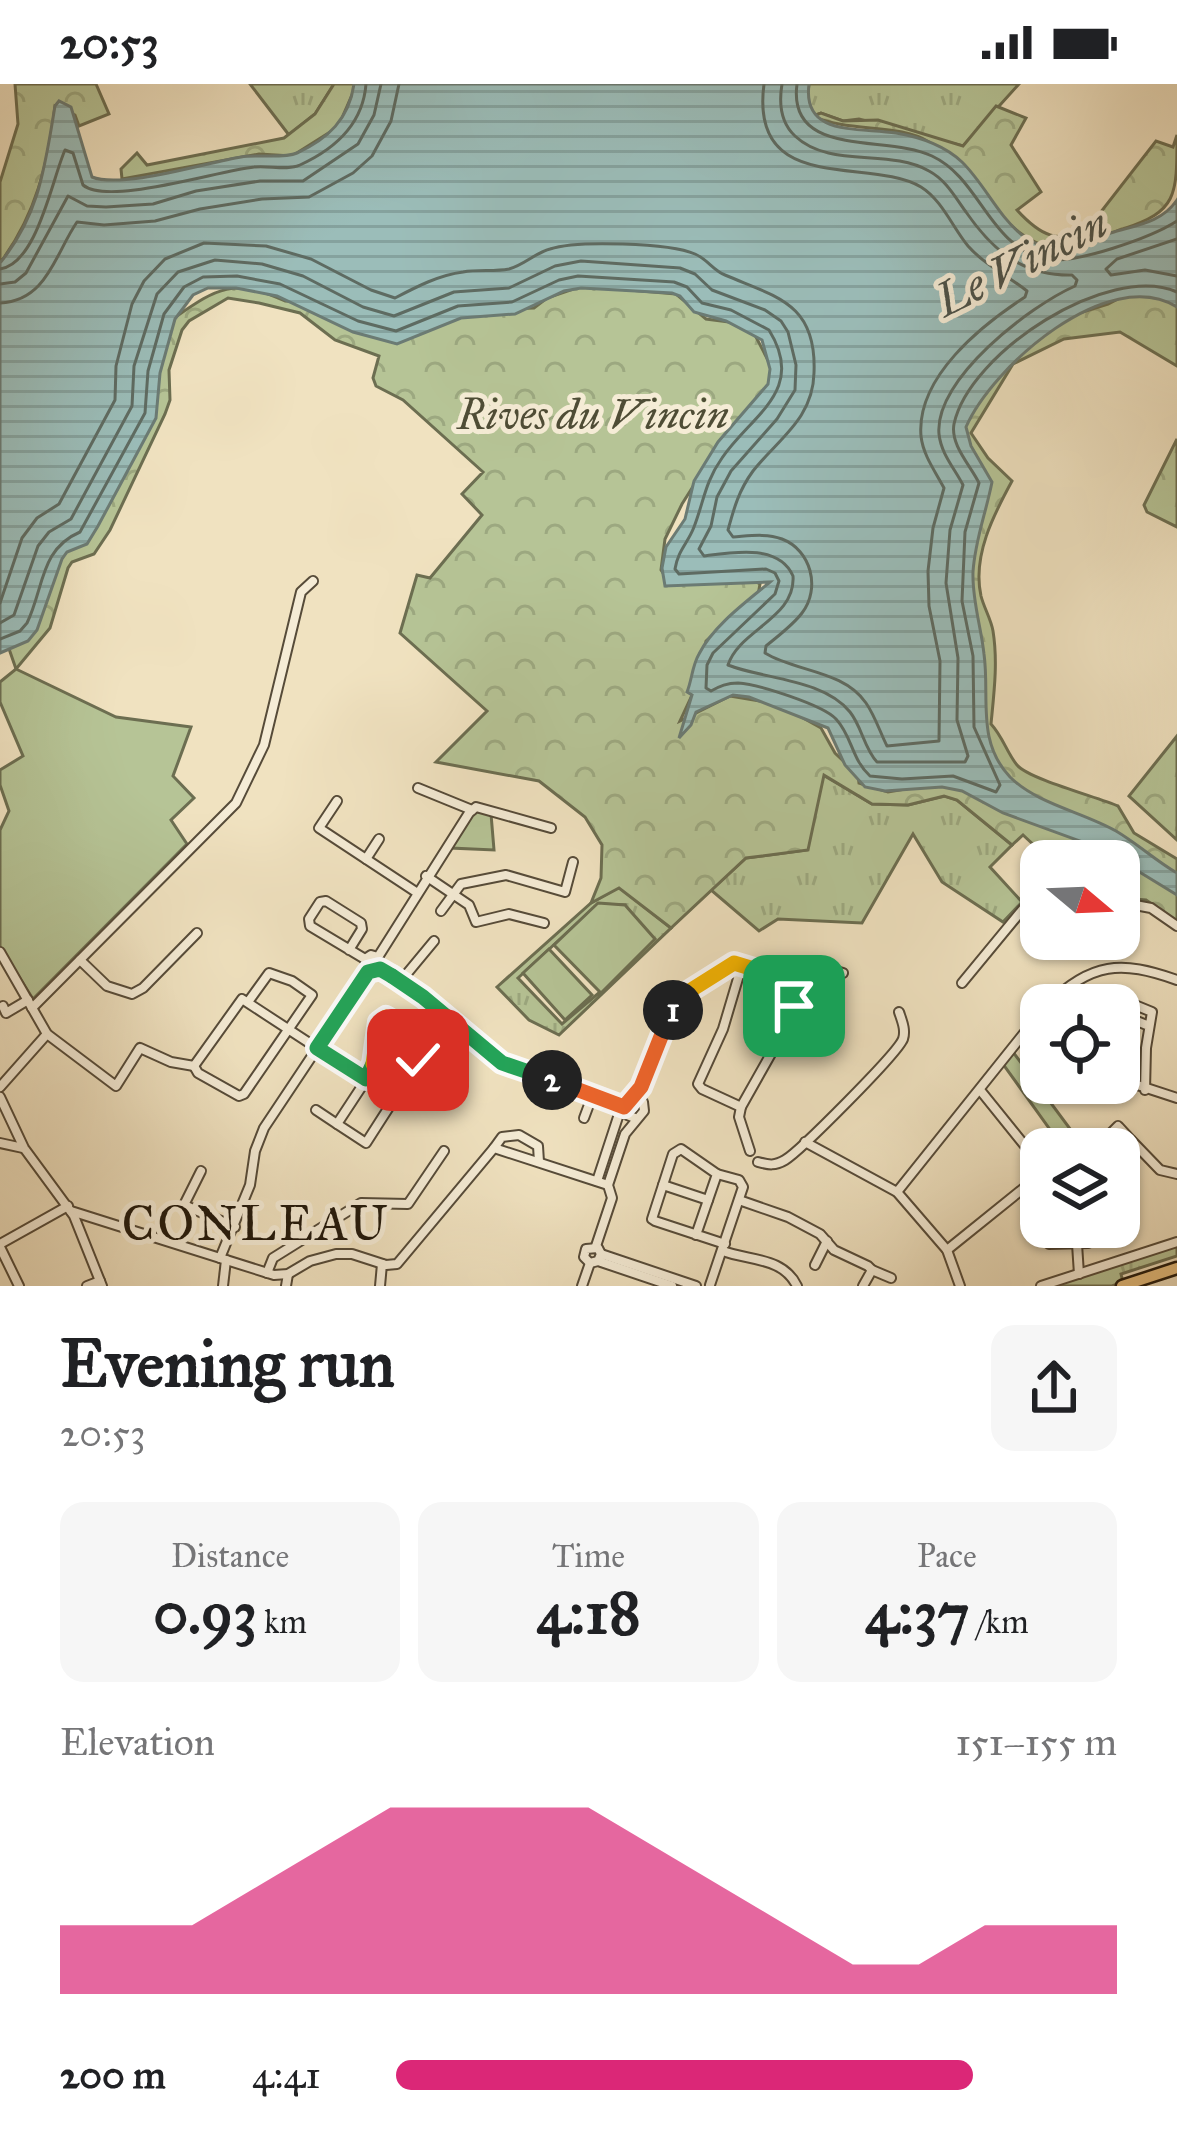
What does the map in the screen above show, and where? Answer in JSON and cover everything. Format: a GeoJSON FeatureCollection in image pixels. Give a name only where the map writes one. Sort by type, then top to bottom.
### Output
{"type":"FeatureCollection","features":[{"type":"Feature","properties":{"kind":"main road"},"geometry":{"type":"LineString","coordinates":[[1122,1286],[1177,1272]]}},
{"type":"Feature","properties":{"kind":"main road"},"geometry":{"type":"LineString","coordinates":[[1144,1286],[1177,1272]]}},
{"type":"Feature","properties":{"kind":"street"},"geometry":{"type":"LineString","coordinates":[[3,1006],[6,1013],[30,1004],[236,803],[264,745],[296,607],[304,587],[313,581]]}},
{"type":"Feature","properties":{"kind":"street"},"geometry":{"type":"LineString","coordinates":[[418,788],[472,810]]}},
{"type":"Feature","properties":{"kind":"street"},"geometry":{"type":"LineString","coordinates":[[337,801],[319,829],[416,892]]}},
{"type":"Feature","properties":{"kind":"street"},"geometry":{"type":"LineString","coordinates":[[380,969],[378,956],[472,810],[551,828]]}},
{"type":"Feature","properties":{"kind":"street"},"geometry":{"type":"LineString","coordinates":[[366,859],[379,839]]}},
{"type":"Feature","properties":{"kind":"street"},"geometry":{"type":"LineString","coordinates":[[442,911],[461,884],[506,875],[565,892],[573,862]]}},
{"type":"Feature","properties":{"kind":"street"},"geometry":{"type":"LineString","coordinates":[[426,876],[469,905],[476,922],[509,914],[544,923]]}},
{"type":"Feature","properties":{"kind":"street"},"geometry":{"type":"LineString","coordinates":[[349,950],[361,923],[320,902],[309,919],[310,926],[349,950],[365,959],[378,956]]}},
{"type":"Feature","properties":{"kind":"street"},"geometry":{"type":"LineString","coordinates":[[1140,906],[1177,926]]}},
{"type":"Feature","properties":{"kind":"street"},"geometry":{"type":"LineString","coordinates":[[962,983],[1020,913]]}},
{"type":"Feature","properties":{"kind":"street"},"geometry":{"type":"LineString","coordinates":[[80,960],[106,986],[133,994],[196,934]]}},
{"type":"Feature","properties":{"kind":"street"},"geometry":{"type":"LineString","coordinates":[[400,982],[434,940]]}},
{"type":"Feature","properties":{"kind":"street"},"geometry":{"type":"LineString","coordinates":[[0,952],[47,1034],[116,1086],[142,1047],[171,1062],[194,1066]]}},
{"type":"Feature","properties":{"kind":"street"},"geometry":{"type":"LineString","coordinates":[[365,959],[368,972]]}},
{"type":"Feature","properties":{"kind":"street"},"geometry":{"type":"LineString","coordinates":[[223,1286],[223,1259],[250,1185],[260,1137],[368,972],[380,969],[400,982],[502,1063],[592,1094],[626,1114],[644,1111],[638,1099],[662,1024],[656,1013],[669,1009],[730,964],[767,973],[819,966],[843,973]]}},
{"type":"Feature","properties":{"kind":"street"},"geometry":{"type":"LineString","coordinates":[[741,1107],[698,1084],[742,965]]}},
{"type":"Feature","properties":{"kind":"street"},"geometry":{"type":"LineString","coordinates":[[1074,984],[1114,966],[1136,967],[1177,980]]}},
{"type":"Feature","properties":{"kind":"street"},"geometry":{"type":"LineString","coordinates":[[750,1151],[739,1118],[741,1107],[781,1036],[808,971]]}},
{"type":"Feature","properties":{"kind":"street"},"geometry":{"type":"LineString","coordinates":[[194,1066],[198,1073],[241,1096],[290,1030],[310,993],[268,973],[248,1002]]}},
{"type":"Feature","properties":{"kind":"street"},"geometry":{"type":"LineString","coordinates":[[194,1066],[239,1002],[248,1002],[366,1079]]}},
{"type":"Feature","properties":{"kind":"street"},"geometry":{"type":"LineString","coordinates":[[662,1024],[674,1019],[669,1009]]}},
{"type":"Feature","properties":{"kind":"street"},"geometry":{"type":"LineString","coordinates":[[758,1162],[783,1162],[900,1044],[904,1026],[899,1012]]}},
{"type":"Feature","properties":{"kind":"street"},"geometry":{"type":"LineString","coordinates":[[337,1124],[373,1066],[383,1018],[390,1017],[428,1042],[424,1058],[410,1058]]}},
{"type":"Feature","properties":{"kind":"street"},"geometry":{"type":"LineString","coordinates":[[1145,1090],[1149,1026]]}},
{"type":"Feature","properties":{"kind":"street"},"geometry":{"type":"LineString","coordinates":[[0,1087],[47,1034]]}},
{"type":"Feature","properties":{"kind":"street"},"geometry":{"type":"LineString","coordinates":[[897,1192],[1020,1036]]}},
{"type":"Feature","properties":{"kind":"street"},"geometry":{"type":"LineString","coordinates":[[1140,1088],[1177,1098]]}},
{"type":"Feature","properties":{"kind":"street"},"geometry":{"type":"LineString","coordinates":[[316,1110],[366,1143],[400,1090]]}},
{"type":"Feature","properties":{"kind":"street"},"geometry":{"type":"LineString","coordinates":[[947,1250],[1040,1175],[1034,1157],[980,1090]]}},
{"type":"Feature","properties":{"kind":"street"},"geometry":{"type":"LineString","coordinates":[[584,1118],[592,1094]]}},
{"type":"Feature","properties":{"kind":"street"},"geometry":{"type":"LineString","coordinates":[[0,1097],[24,1148],[69,1209],[101,1283],[87,1286]]}},
{"type":"Feature","properties":{"kind":"street"},"geometry":{"type":"LineString","coordinates":[[582,1286],[612,1198],[608,1185],[625,1134],[628,1099],[638,1099]]}},
{"type":"Feature","properties":{"kind":"street"},"geometry":{"type":"LineString","coordinates":[[597,1181],[626,1114]]}},
{"type":"Feature","properties":{"kind":"street"},"geometry":{"type":"LineString","coordinates":[[19,1286],[0,1246],[69,1209],[267,1273],[288,1274],[330,1254],[352,1254],[382,1264],[400,1262],[502,1137],[522,1136],[538,1146],[539,1162]]}},
{"type":"Feature","properties":{"kind":"street"},"geometry":{"type":"LineString","coordinates":[[805,1142],[897,1192],[947,1250],[960,1286]]}},
{"type":"Feature","properties":{"kind":"street"},"geometry":{"type":"LineString","coordinates":[[0,1143],[24,1148]]}},
{"type":"Feature","properties":{"kind":"street"},"geometry":{"type":"LineString","coordinates":[[494,1148],[608,1185]]}},
{"type":"Feature","properties":{"kind":"street"},"geometry":{"type":"LineString","coordinates":[[596,1256],[705,1286],[724,1248],[741,1182],[717,1174],[681,1149],[673,1154],[652,1219],[697,1234],[724,1248],[752,1261],[769,1261],[790,1272],[797,1286]]}},
{"type":"Feature","properties":{"kind":"street"},"geometry":{"type":"LineString","coordinates":[[1140,1149],[1163,1172],[1177,1174]]}},
{"type":"Feature","properties":{"kind":"street"},"geometry":{"type":"LineString","coordinates":[[267,1273],[273,1258],[361,1203],[408,1204],[444,1151]]}},
{"type":"Feature","properties":{"kind":"street"},"geometry":{"type":"LineString","coordinates":[[201,1171],[184,1205],[235,1226]]}},
{"type":"Feature","properties":{"kind":"street"},"geometry":{"type":"LineString","coordinates":[[697,1234],[717,1174]]}},
{"type":"Feature","properties":{"kind":"street"},"geometry":{"type":"LineString","coordinates":[[663,1185],[708,1200]]}},
{"type":"Feature","properties":{"kind":"street"},"geometry":{"type":"LineString","coordinates":[[739,1200],[788,1217],[827,1240],[834,1250],[891,1278]]}},
{"type":"Feature","properties":{"kind":"street"},"geometry":{"type":"LineString","coordinates":[[815,1264],[827,1240]]}},
{"type":"Feature","properties":{"kind":"street"},"geometry":{"type":"LineString","coordinates":[[1041,1286],[1177,1243]]}},
{"type":"Feature","properties":{"kind":"street"},"geometry":{"type":"LineString","coordinates":[[1077,1248],[1079,1274]]}},
{"type":"Feature","properties":{"kind":"street"},"geometry":{"type":"LineString","coordinates":[[596,1256],[673,1286]]}},
{"type":"Feature","properties":{"kind":"street"},"geometry":{"type":"LineString","coordinates":[[380,1286],[382,1264]]}},
{"type":"Feature","properties":{"kind":"street"},"geometry":{"type":"LineString","coordinates":[[862,1286],[872,1270]]}},
{"type":"Feature","properties":{"kind":"street"},"geometry":{"type":"LineString","coordinates":[[286,1286],[288,1274]]}},
{"type":"Feature","properties":{"kind":"green space"},"geometry":{"type":"Polygon","coordinates":[[[15,84],[96,84],[109,114],[79,126],[75,115],[55,106],[38,188],[23,226],[0,263],[0,182],[18,124],[15,84]]]}},
{"type":"Feature","properties":{"kind":"green space"},"geometry":{"type":"Polygon","coordinates":[[[250,84],[334,84],[315,114],[289,135],[250,84]]]}},
{"type":"Feature","properties":{"kind":"green space"},"geometry":{"type":"Polygon","coordinates":[[[334,84],[354,84],[355,88],[338,127],[292,156],[259,154],[122,179],[121,169],[137,153],[147,165],[284,138],[315,114],[334,84]]]}},
{"type":"Feature","properties":{"kind":"green space"},"geometry":{"type":"Polygon","coordinates":[[[809,84],[1019,84],[963,146],[859,119],[813,116],[807,102],[809,84]]]}},
{"type":"Feature","properties":{"kind":"green space"},"geometry":{"type":"Polygon","coordinates":[[[996,106],[1026,118],[1011,145],[1041,192],[1017,210],[1042,231],[1069,236],[1090,226],[1156,141],[1173,147],[1177,135],[1170,198],[1164,208],[1141,222],[1078,247],[1049,247],[1011,226],[929,142],[903,132],[842,125],[813,116],[878,120],[963,146],[996,106]]]}},
{"type":"Feature","properties":{"kind":"green space","name":"Rives du Vincin"},"geometry":{"type":"Polygon","coordinates":[[[582,286],[676,294],[706,319],[729,322],[755,335],[774,372],[771,388],[725,436],[682,504],[665,539],[661,570],[665,576],[742,574],[760,584],[758,595],[706,641],[694,691],[680,721],[730,696],[778,704],[821,728],[835,753],[858,775],[859,783],[888,792],[947,782],[1010,784],[986,750],[953,406],[1060,319],[1133,291],[1177,294],[1177,366],[1120,332],[1064,339],[1013,364],[971,433],[1012,481],[992,521],[980,566],[981,596],[994,643],[991,724],[1017,765],[1049,782],[1118,806],[1134,833],[1177,859],[1177,921],[1140,900],[1140,840],[1028,840],[1023,835],[1012,845],[957,800],[944,796],[908,805],[872,804],[824,775],[808,850],[746,858],[671,928],[619,888],[591,903],[601,878],[602,845],[585,817],[539,781],[436,762],[487,711],[400,633],[417,575],[430,578],[482,515],[462,494],[483,472],[403,400],[376,386],[373,378],[379,356],[335,340],[300,313],[259,303],[228,298],[182,330],[169,370],[170,400],[165,414],[110,530],[94,554],[72,562],[50,628],[16,669],[7,643],[52,573],[171,320],[212,294],[237,288],[285,301],[464,311],[534,308],[547,298],[582,286]]]}},
{"type":"Feature","properties":{"kind":"green space"},"geometry":{"type":"Polygon","coordinates":[[[1177,439],[1177,527],[1147,512],[1144,505],[1177,439]]]}},
{"type":"Feature","properties":{"kind":"green space"},"geometry":{"type":"Polygon","coordinates":[[[16,669],[116,717],[191,727],[173,776],[194,798],[171,820],[187,844],[33,999],[0,947],[0,830],[9,811],[0,770],[23,756],[0,702],[0,682],[16,669]]]}},
{"type":"Feature","properties":{"kind":"green space"},"geometry":{"type":"Polygon","coordinates":[[[1177,736],[1177,840],[1129,796],[1177,736]]]}},
{"type":"Feature","properties":{"kind":"green space"},"geometry":{"type":"Polygon","coordinates":[[[823,775],[872,804],[908,805],[945,796],[957,800],[1012,845],[990,867],[1020,904],[1003,922],[942,882],[913,834],[862,923],[778,919],[759,931],[711,890],[746,858],[807,850],[823,775]]]}},
{"type":"Feature","properties":{"kind":"green space"},"geometry":{"type":"Polygon","coordinates":[[[473,811],[491,814],[494,850],[451,848],[473,811]]]}},
{"type":"Feature","properties":{"kind":"green space"},"geometry":{"type":"Polygon","coordinates":[[[619,887],[671,928],[559,1035],[529,1020],[497,987],[591,903],[619,887]],[[598,904],[518,978],[562,1024],[613,981],[625,905],[598,904]]]}},
{"type":"Feature","properties":{"kind":"green space"},"geometry":{"type":"Polygon","coordinates":[[[598,903],[625,905],[655,939],[601,993],[554,945],[598,903]]]}},
{"type":"Feature","properties":{"kind":"green space"},"geometry":{"type":"Polygon","coordinates":[[[549,949],[592,995],[565,1020],[523,973],[549,949]]]}},
{"type":"Feature","properties":{"kind":"green space"},"geometry":{"type":"Polygon","coordinates":[[[1013,1052],[1020,1061],[1020,1088],[1003,1064],[1013,1052]]]}},
{"type":"Feature","properties":{"kind":"green space"},"geometry":{"type":"Polygon","coordinates":[[[1032,1104],[1052,1104],[1069,1128],[1049,1128],[1032,1104]]]}},
{"type":"Feature","properties":{"kind":"green space"},"geometry":{"type":"Polygon","coordinates":[[[1177,1246],[1177,1256],[1121,1274],[1123,1282],[1112,1286],[1051,1286],[1177,1246]]]}},
{"type":"Feature","properties":{"kind":"water","name":"Le Vincin"},"geometry":{"type":"Polygon","coordinates":[[[354,84],[809,84],[809,101],[824,121],[940,146],[962,162],[1007,220],[1034,243],[1077,247],[1149,222],[1177,200],[1177,307],[1149,297],[1119,299],[1055,328],[1000,377],[966,427],[992,482],[973,572],[992,749],[1021,786],[1129,840],[1077,840],[1003,813],[962,791],[865,787],[845,765],[828,728],[749,697],[733,695],[696,712],[679,738],[699,654],[721,624],[770,582],[665,586],[666,547],[685,519],[694,481],[718,442],[768,384],[770,369],[762,340],[726,321],[694,312],[672,293],[564,291],[515,314],[461,318],[397,344],[353,332],[277,296],[236,288],[208,288],[193,295],[175,319],[160,373],[156,418],[98,526],[87,544],[62,559],[37,630],[28,641],[0,653],[0,263],[32,207],[55,106],[59,101],[71,107],[92,177],[106,180],[164,174],[241,157],[297,153],[335,126],[354,84]]]}},
{"type":"Feature","properties":{"kind":"water"},"geometry":{"type":"Polygon","coordinates":[[[1140,848],[1177,873],[1177,895],[1140,872],[1140,848]]]}},
{"type":"Feature","properties":{"kind":"district","name":"CONLEAU"},"geometry":{"type":"Point","coordinates":[256,1223]}},
{"type":"Feature","properties":{"kind":"route"},"geometry":{"type":"LineString","coordinates":[[418,1060],[427,1054],[428,1042],[390,1017],[379,1022],[373,1066],[366,1079],[317,1048],[368,972],[380,969],[423,997],[502,1063],[624,1107],[641,1087],[657,1041],[674,1019],[676,1002],[730,964],[767,973],[786,968],[808,971],[794,1006]]}}]}
